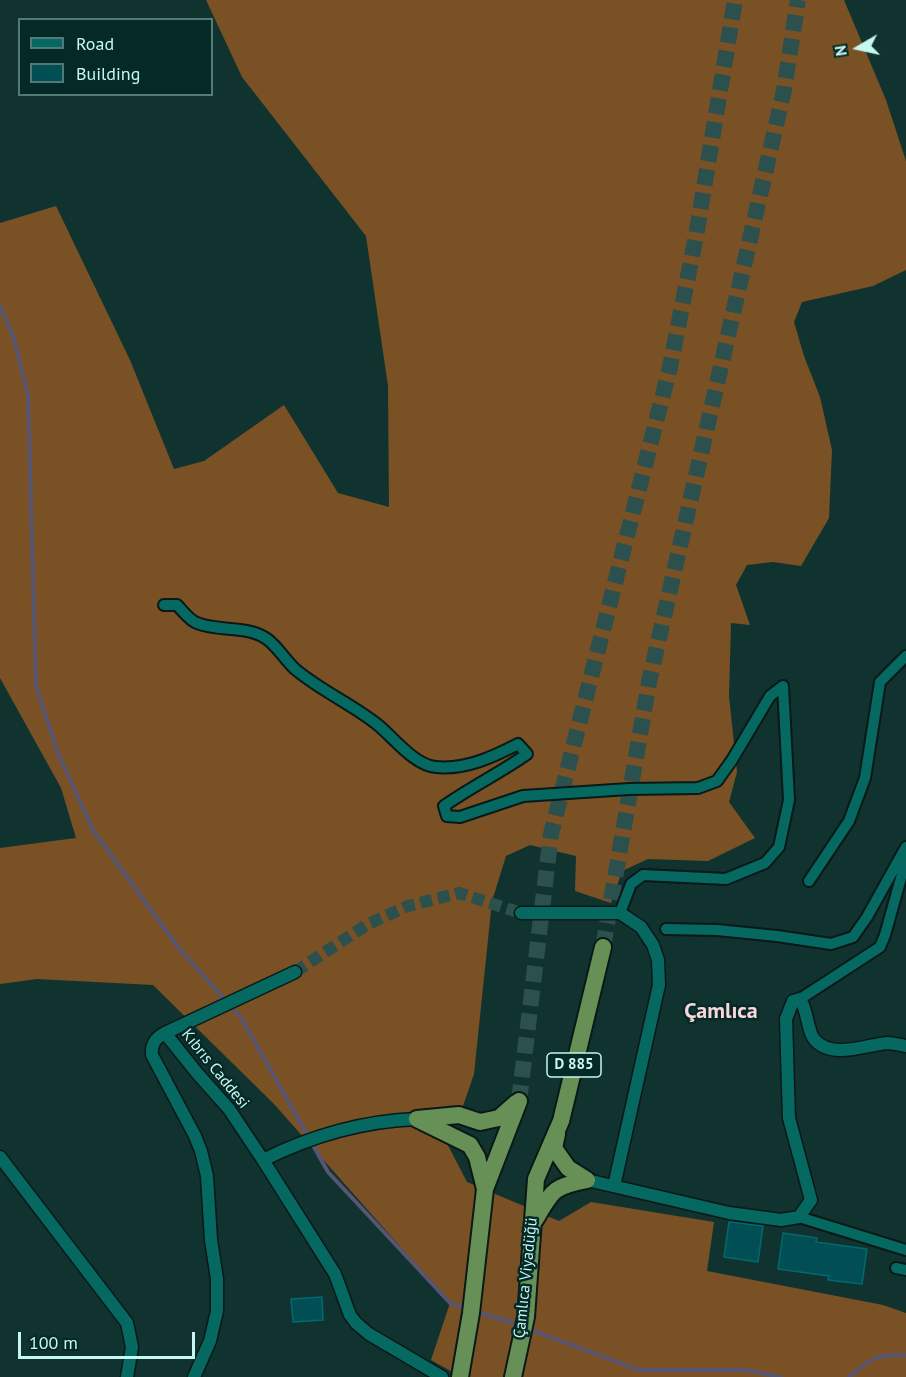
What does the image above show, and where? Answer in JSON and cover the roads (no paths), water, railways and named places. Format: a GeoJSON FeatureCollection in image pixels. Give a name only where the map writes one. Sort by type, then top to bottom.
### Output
{"type":"FeatureCollection","features":[{"type":"Feature","properties":{"kind":"highway","name":"D 885"},"geometry":{"type":"LineString","coordinates":[[561,1121],[603,947]]}},
{"type":"Feature","properties":{"kind":"highway"},"geometry":{"type":"LineString","coordinates":[[417,1119],[459,1115],[480,1122],[499,1118],[519,1101],[485,1189],[471,1313],[460,1377]]}},
{"type":"Feature","properties":{"kind":"highway"},"geometry":{"type":"LineString","coordinates":[[417,1119],[470,1145],[477,1157],[485,1189]]}},
{"type":"Feature","properties":{"kind":"highway","name":"Çamlıca Viyadüğü"},"geometry":{"type":"LineString","coordinates":[[513,1377],[526,1317],[536,1179],[561,1121]]}},
{"type":"Feature","properties":{"kind":"highway"},"geometry":{"type":"LineString","coordinates":[[561,1121],[554,1148],[568,1168],[587,1180]]}},
{"type":"Feature","properties":{"kind":"highway"},"geometry":{"type":"LineString","coordinates":[[532,1226],[550,1194],[569,1184],[587,1180]]}},
{"type":"Feature","properties":{"kind":"street"},"geometry":{"type":"LineString","coordinates":[[164,605],[177,605],[195,623],[221,630],[247,631],[267,638],[294,668],[324,691],[379,725],[407,753],[434,768],[459,767],[491,758],[518,744],[526,754],[444,806],[447,816],[460,817],[523,796],[629,789],[698,788],[717,781],[770,696],[783,686],[789,800],[779,847],[765,863],[726,879],[643,875],[632,884],[620,914]]}},
{"type":"Feature","properties":{"kind":"street"},"geometry":{"type":"LineString","coordinates":[[809,881],[849,821],[865,778],[880,682],[906,656]]}},
{"type":"Feature","properties":{"kind":"street"},"geometry":{"type":"LineString","coordinates":[[666,929],[727,931],[831,944],[853,937],[906,848]]}},
{"type":"Feature","properties":{"kind":"street"},"geometry":{"type":"LineString","coordinates":[[799,1217],[811,1200],[789,1118],[786,1018],[793,1001],[800,999],[880,947],[906,860]]}},
{"type":"Feature","properties":{"kind":"street"},"geometry":{"type":"LineString","coordinates":[[521,913],[620,914],[641,927],[653,945],[658,960],[659,985],[614,1186]]}},
{"type":"Feature","properties":{"kind":"street"},"geometry":{"type":"LineString","coordinates":[[170,1031],[296,972]]}},
{"type":"Feature","properties":{"kind":"street"},"geometry":{"type":"LineString","coordinates":[[800,999],[806,1007],[813,1038],[827,1048],[856,1049],[889,1043],[906,1046]]}},
{"type":"Feature","properties":{"kind":"street","name":"Kıbrıs Caddesi"},"geometry":{"type":"LineString","coordinates":[[194,1377],[210,1341],[214,1325],[217,1311],[217,1279],[211,1240],[207,1176],[203,1157],[195,1136],[152,1055],[152,1048],[156,1040],[170,1031],[196,1073],[229,1109],[263,1160],[335,1274],[350,1315],[356,1323],[369,1334],[442,1377]]}},
{"type":"Feature","properties":{"kind":"street"},"geometry":{"type":"LineString","coordinates":[[263,1160],[315,1137],[363,1124],[417,1119]]}},
{"type":"Feature","properties":{"kind":"street"},"geometry":{"type":"LineString","coordinates":[[0,1157],[127,1323],[132,1347],[128,1377]]}},
{"type":"Feature","properties":{"kind":"street"},"geometry":{"type":"LineString","coordinates":[[587,1180],[729,1213],[782,1220],[799,1217],[906,1250]]}},
{"type":"Feature","properties":{"kind":"waterway"},"geometry":{"type":"LineString","coordinates":[[0,306],[13,336],[28,395],[36,686],[58,753],[93,830],[178,947],[242,1019],[328,1172],[450,1303],[468,1309]]}},
{"type":"Feature","properties":{"kind":"waterway"},"geometry":{"type":"LineString","coordinates":[[475,1311],[519,1325]]}},
{"type":"Feature","properties":{"kind":"waterway"},"geometry":{"type":"LineString","coordinates":[[529,1329],[639,1370],[745,1370],[781,1377]]}},
{"type":"Feature","properties":{"kind":"waterway"},"geometry":{"type":"LineString","coordinates":[[849,1377],[874,1358],[906,1355]]}},
{"type":"Feature","properties":{"kind":"tunnel"},"geometry":{"type":"LineString","coordinates":[[519,1101],[551,834],[670,367],[696,236],[735,0]]}},
{"type":"Feature","properties":{"kind":"tunnel"},"geometry":{"type":"LineString","coordinates":[[603,947],[649,682],[784,90],[798,0]]}},
{"type":"Feature","properties":{"kind":"tunnel"},"geometry":{"type":"LineString","coordinates":[[295,972],[368,924],[408,906],[459,893],[521,913]]}},
{"type":"Feature","properties":{"kind":"district","name":"Çamlıca"},"geometry":{"type":"Point","coordinates":[721,1012]}}]}
